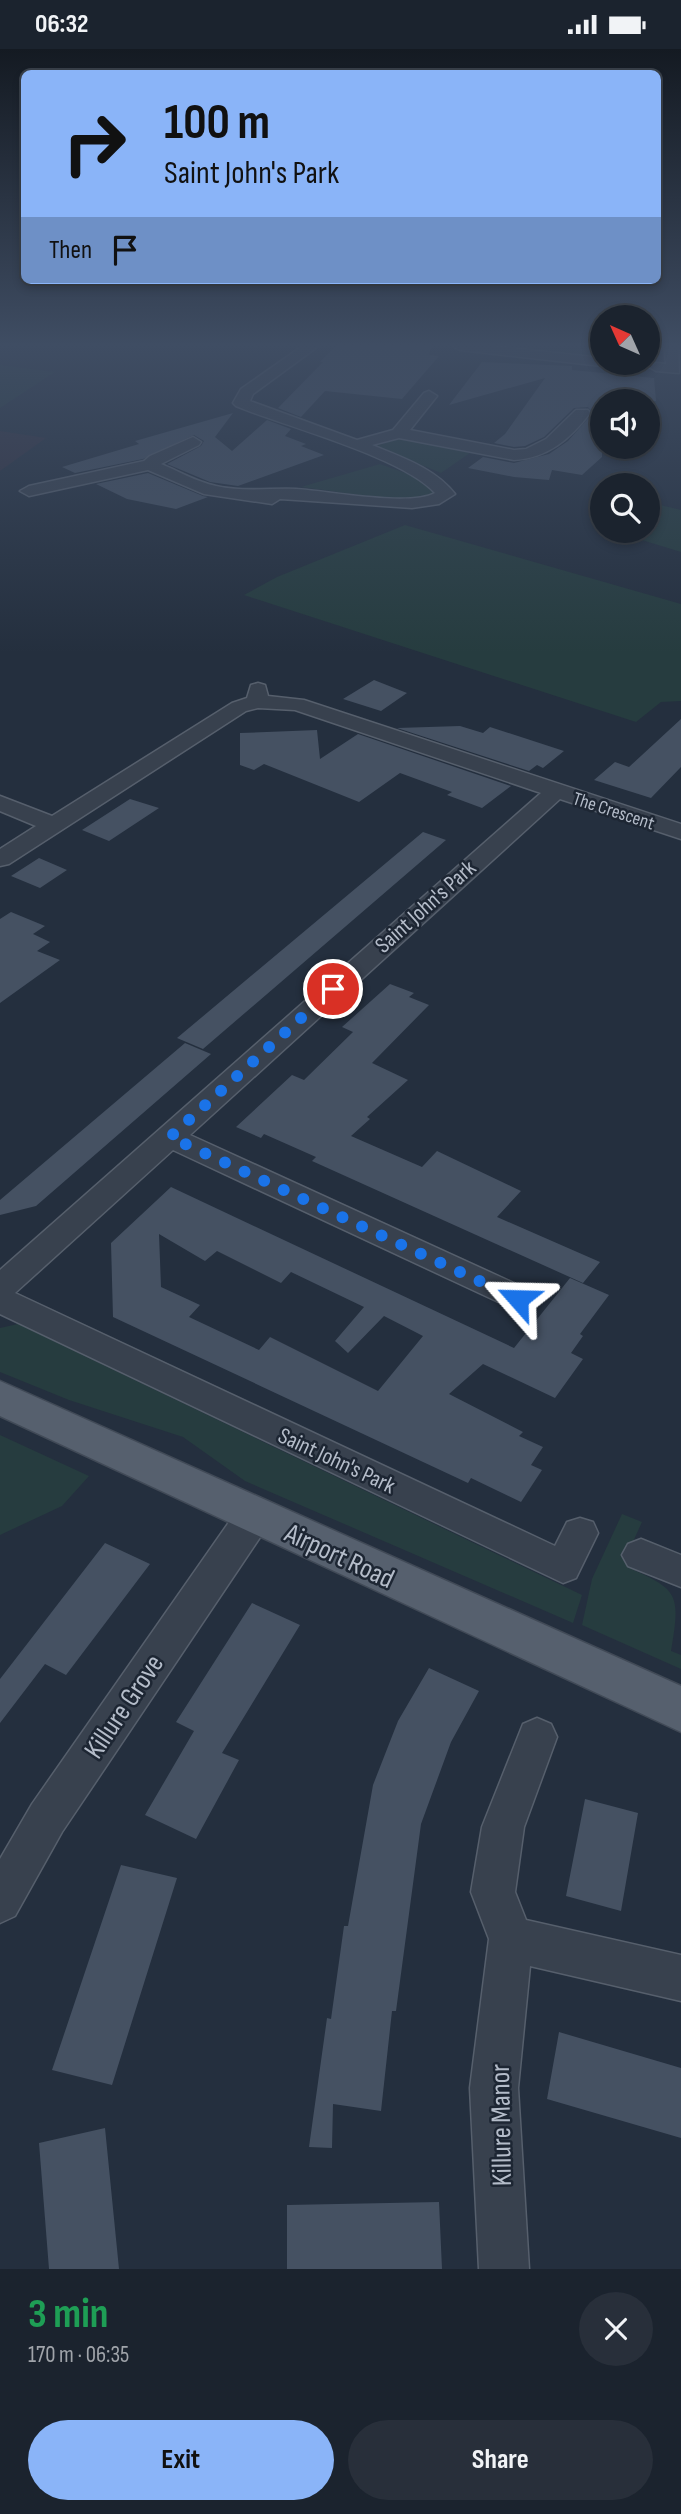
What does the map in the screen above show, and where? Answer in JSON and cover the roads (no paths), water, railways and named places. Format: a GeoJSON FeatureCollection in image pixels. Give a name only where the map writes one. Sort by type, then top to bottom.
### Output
{"type":"FeatureCollection","features":[{"type":"Feature","properties":{"kind":"main road","name":"Airport Road"},"geometry":{"type":"LineString","coordinates":[[0,1397],[681,1710]]}},
{"type":"Feature","properties":{"kind":"street"},"geometry":{"type":"LineString","coordinates":[[29,491],[150,465],[156,459],[185,446]]}},
{"type":"Feature","properties":{"kind":"street"},"geometry":{"type":"LineString","coordinates":[[251,497],[279,492],[431,503],[446,494],[445,490],[430,478],[356,446]]}},
{"type":"Feature","properties":{"kind":"street"},"geometry":{"type":"LineString","coordinates":[[470,446],[529,456],[539,453],[547,446]]}},
{"type":"Feature","properties":{"kind":"street"},"geometry":{"type":"LineString","coordinates":[[150,465],[209,490],[404,516]]}},
{"type":"Feature","properties":{"kind":"street"},"geometry":{"type":"LineString","coordinates":[[0,859],[258,695],[297,704],[556,791]]}},
{"type":"Feature","properties":{"kind":"street","name":"The Crescent"},"geometry":{"type":"LineString","coordinates":[[556,791],[678,827]]}},
{"type":"Feature","properties":{"kind":"street","name":"Saint John's Park"},"geometry":{"type":"LineString","coordinates":[[0,1288],[556,791]]}},
{"type":"Feature","properties":{"kind":"street"},"geometry":{"type":"LineString","coordinates":[[0,803],[53,825]]}},
{"type":"Feature","properties":{"kind":"street"},"geometry":{"type":"LineString","coordinates":[[170,1137],[518,1299]]}},
{"type":"Feature","properties":{"kind":"street","name":"Saint John's Park"},"geometry":{"type":"LineString","coordinates":[[0,1300],[562,1567],[580,1533]]}},
{"type":"Feature","properties":{"kind":"street","name":"Killure Grove"},"geometry":{"type":"LineString","coordinates":[[0,1901],[47,1818],[254,1515]]}},
{"type":"Feature","properties":{"kind":"street"},"geometry":{"type":"LineString","coordinates":[[641,1555],[681,1571]]}},
{"type":"Feature","properties":{"kind":"street","name":"Killure Manor"},"geometry":{"type":"LineString","coordinates":[[504,2269],[494,2088],[511,1939],[493,1892],[503,1827],[537,1737]]}},
{"type":"Feature","properties":{"kind":"street"},"geometry":{"type":"LineString","coordinates":[[511,1939],[681,1978]]}}]}
